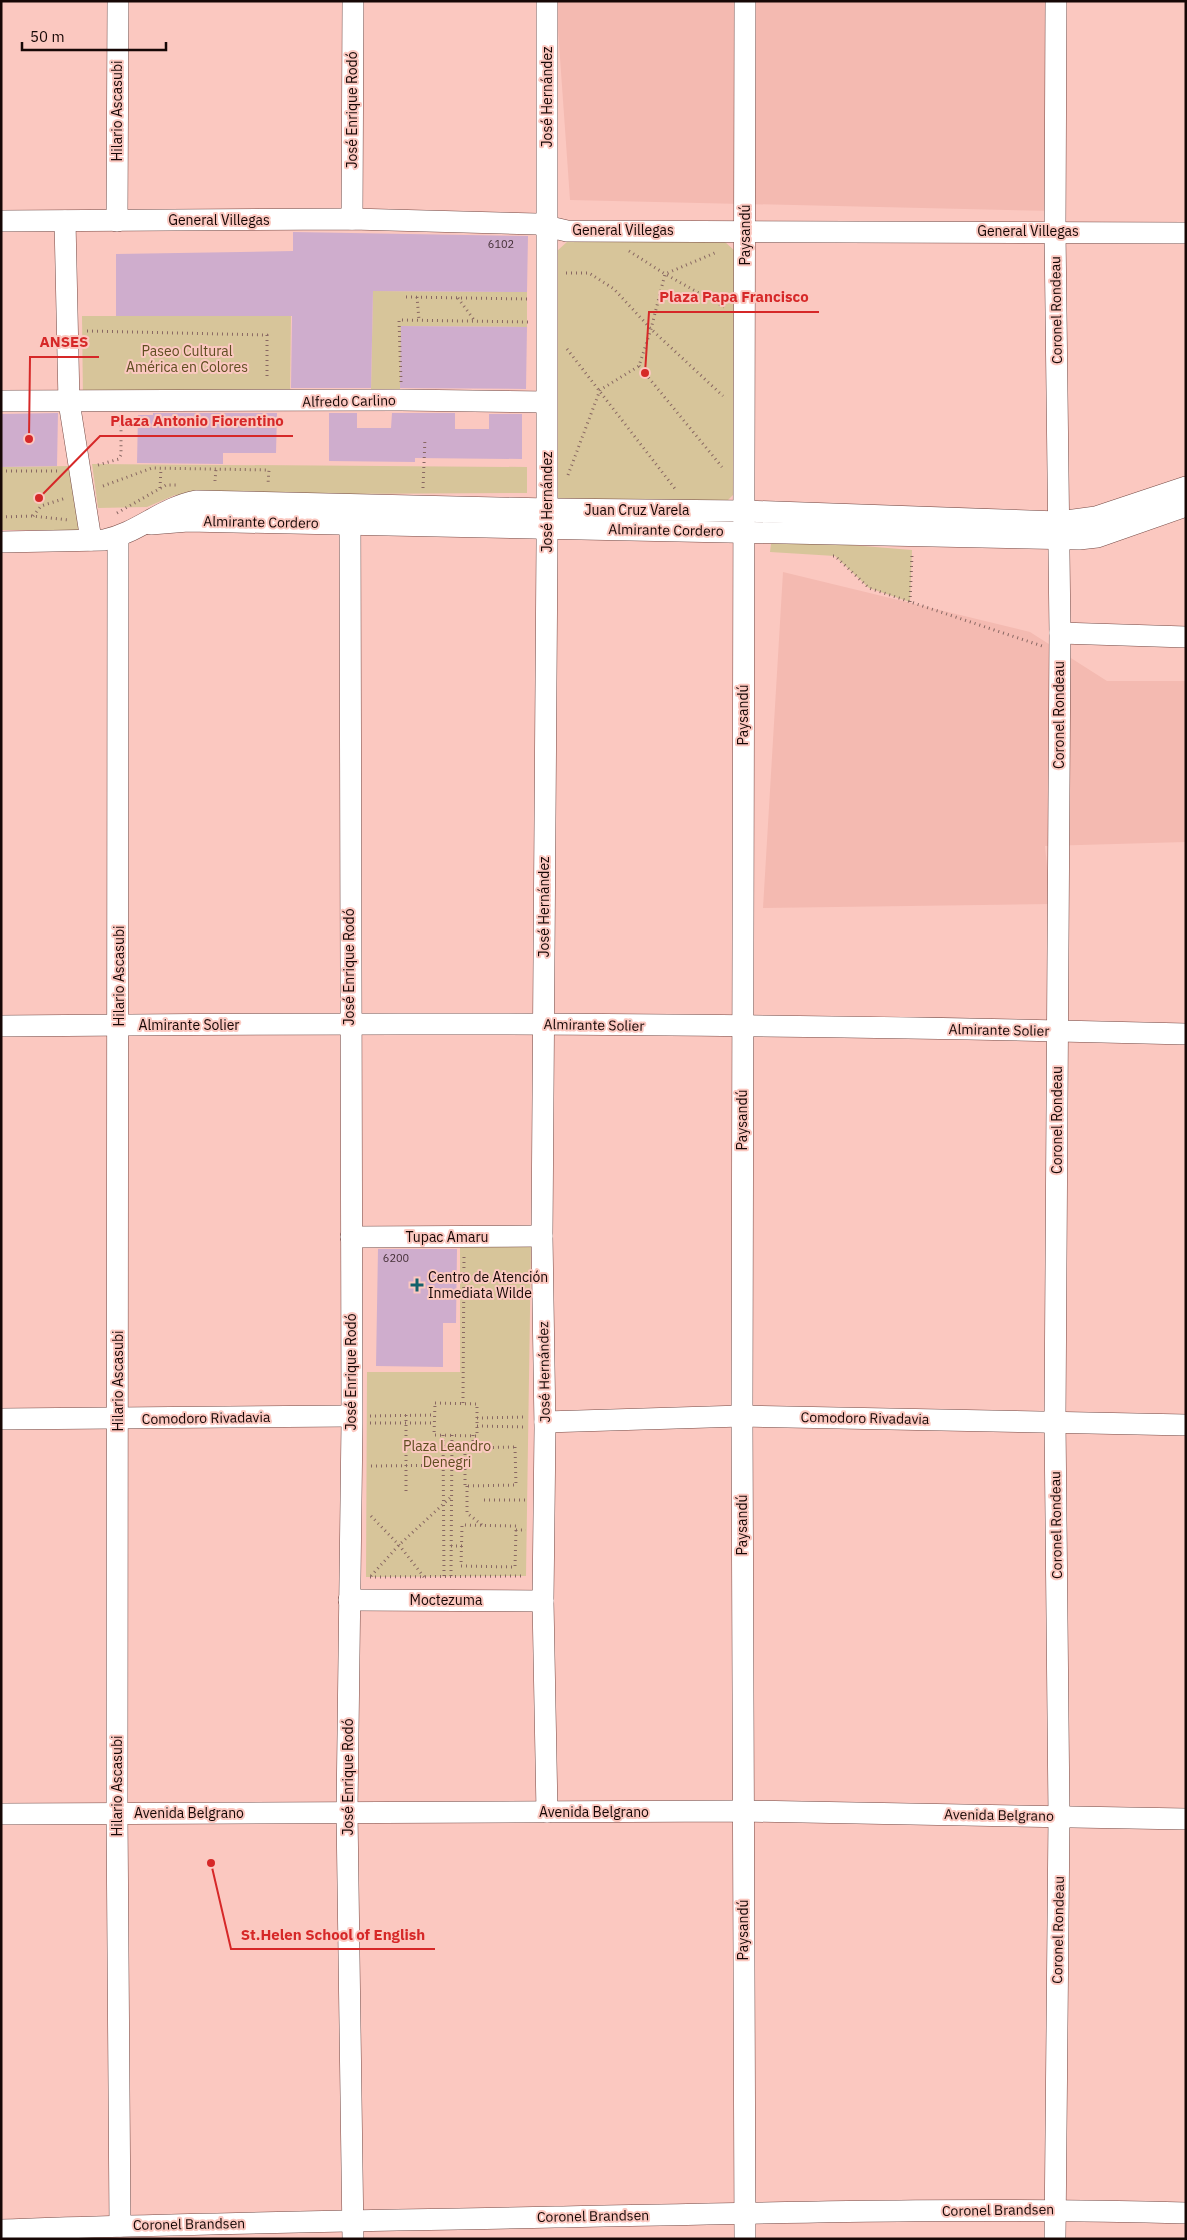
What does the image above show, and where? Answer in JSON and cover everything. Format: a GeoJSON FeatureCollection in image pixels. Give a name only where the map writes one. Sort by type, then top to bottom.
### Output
{"type":"FeatureCollection","features":[{"type":"Feature","properties":{"kind":"street","name":"Hilario Ascasubi"},"geometry":{"type":"LineString","coordinates":[[117,221],[118,1]]}},
{"type":"Feature","properties":{"kind":"street","name":"José Enrique Rodó"},"geometry":{"type":"LineString","coordinates":[[352,219],[353,1]]}},
{"type":"Feature","properties":{"kind":"street","name":"José Hernández"},"geometry":{"type":"LineString","coordinates":[[547,1],[547,519],[542,1236],[545,1422],[543,1601],[547,1812]]}},
{"type":"Feature","properties":{"kind":"street","name":"Paysandú"},"geometry":{"type":"LineString","coordinates":[[745,1],[742,1026],[745,2239]]}},
{"type":"Feature","properties":{"kind":"street","name":"Coronel Rondeau"},"geometry":{"type":"LineString","coordinates":[[1055,2239],[1059,1816],[1055,1421],[1060,640],[1055,231],[1056,1]]}},
{"type":"Feature","properties":{"kind":"street","name":"General Villegas"},"geometry":{"type":"LineString","coordinates":[[1,221],[352,219],[548,225],[567,231],[1055,231],[1186,233]]}},
{"type":"Feature","properties":{"kind":"street"},"geometry":{"type":"LineString","coordinates":[[65,221],[69,402],[91,540]]}},
{"type":"Feature","properties":{"kind":"street","name":"Alfredo Carlino"},"geometry":{"type":"LineString","coordinates":[[1,401],[401,400],[546,402]]}},
{"type":"Feature","properties":{"kind":"street"},"geometry":{"type":"LineString","coordinates":[[1058,530],[1186,487]]}},
{"type":"Feature","properties":{"kind":"street"},"geometry":{"type":"LineString","coordinates":[[1,542],[91,540],[118,537],[141,526],[168,509],[196,501],[350,515],[423,506],[547,519]]}},
{"type":"Feature","properties":{"kind":"street","name":"Almirante Cordero"},"geometry":{"type":"LineString","coordinates":[[350,515],[744,521],[1058,530],[1097,537],[1186,506]]}},
{"type":"Feature","properties":{"kind":"street","name":"José Enrique Rodó"},"geometry":{"type":"LineString","coordinates":[[350,515],[349,1024],[352,1420],[347,1812],[352,2230]]}},
{"type":"Feature","properties":{"kind":"street","name":"Hilario Ascasubi"},"geometry":{"type":"LineString","coordinates":[[118,537],[117,1814],[120,2226]]}},
{"type":"Feature","properties":{"kind":"street"},"geometry":{"type":"LineString","coordinates":[[1060,640],[1186,637]]}},
{"type":"Feature","properties":{"kind":"street","name":"Almirante Solier"},"geometry":{"type":"LineString","coordinates":[[1,1026],[544,1024],[1058,1030],[1186,1034]]}},
{"type":"Feature","properties":{"kind":"street","name":"Tupac Amaru"},"geometry":{"type":"LineString","coordinates":[[351,1237],[542,1236]]}},
{"type":"Feature","properties":{"kind":"street","name":"Comodoro Rivadavia"},"geometry":{"type":"LineString","coordinates":[[545,1422],[742,1416],[1186,1425]]}},
{"type":"Feature","properties":{"kind":"street","name":"Comodoro Rivadavia"},"geometry":{"type":"LineString","coordinates":[[1,1419],[352,1420]]}},
{"type":"Feature","properties":{"kind":"street","name":"Moctezuma"},"geometry":{"type":"LineString","coordinates":[[350,1600],[543,1601]]}},
{"type":"Feature","properties":{"kind":"street","name":"Avenida Belgrano"},"geometry":{"type":"LineString","coordinates":[[1,1814],[743,1812],[1186,1819]]}},
{"type":"Feature","properties":{"kind":"street","name":"Coronel Brandsen"},"geometry":{"type":"LineString","coordinates":[[1,2230],[120,2226],[352,2230],[745,2213],[1055,2209],[1186,2213]]}},
{"type":"Feature","properties":{"kind":"path"},"geometry":{"type":"LineString","coordinates":[[665,274],[722,249]]}},
{"type":"Feature","properties":{"kind":"path"},"geometry":{"type":"LineString","coordinates":[[636,250],[627,250],[724,307]]}},
{"type":"Feature","properties":{"kind":"path"},"geometry":{"type":"LineString","coordinates":[[708,252],[718,252],[724,258]]}},
{"type":"Feature","properties":{"kind":"path"},"geometry":{"type":"LineString","coordinates":[[563,268],[563,273],[589,273],[614,289],[651,329],[723,396]]}},
{"type":"Feature","properties":{"kind":"path"},"geometry":{"type":"LineString","coordinates":[[567,476],[600,390],[639,366],[665,274]]}},
{"type":"Feature","properties":{"kind":"path"},"geometry":{"type":"LineString","coordinates":[[406,297],[547,299]]}},
{"type":"Feature","properties":{"kind":"path"},"geometry":{"type":"LineString","coordinates":[[417,297],[418,320]]}},
{"type":"Feature","properties":{"kind":"path"},"geometry":{"type":"LineString","coordinates":[[724,297],[724,316]]}},
{"type":"Feature","properties":{"kind":"path"},"geometry":{"type":"LineString","coordinates":[[458,298],[475,321]]}},
{"type":"Feature","properties":{"kind":"path"},"geometry":{"type":"LineString","coordinates":[[401,400],[399,320],[547,322]]}},
{"type":"Feature","properties":{"kind":"path"},"geometry":{"type":"LineString","coordinates":[[66,331],[268,335],[267,401]]}},
{"type":"Feature","properties":{"kind":"path"},"geometry":{"type":"LineString","coordinates":[[562,353],[562,343],[680,494],[671,494]]}},
{"type":"Feature","properties":{"kind":"path"},"geometry":{"type":"LineString","coordinates":[[639,366],[722,467]]}},
{"type":"Feature","properties":{"kind":"path"},"geometry":{"type":"LineString","coordinates":[[723,386],[723,405]]}},
{"type":"Feature","properties":{"kind":"path"},"geometry":{"type":"LineString","coordinates":[[423,506],[425,438]]}},
{"type":"Feature","properties":{"kind":"path"},"geometry":{"type":"LineString","coordinates":[[722,458],[722,474]]}},
{"type":"Feature","properties":{"kind":"path"},"geometry":{"type":"LineString","coordinates":[[117,482],[152,468],[269,470]]}},
{"type":"Feature","properties":{"kind":"path"},"geometry":{"type":"LineString","coordinates":[[160,498],[161,468]]}},
{"type":"Feature","properties":{"kind":"path"},"geometry":{"type":"LineString","coordinates":[[1,514],[8,517]]}},
{"type":"Feature","properties":{"kind":"path"},"geometry":{"type":"LineString","coordinates":[[910,602],[912,550]]}},
{"type":"Feature","properties":{"kind":"path"},"geometry":{"type":"LineString","coordinates":[[826,555],[836,556],[869,588],[1042,646],[1060,640]]}},
{"type":"Feature","properties":{"kind":"path"},"geometry":{"type":"LineString","coordinates":[[463,1403],[465,1237]]}},
{"type":"Feature","properties":{"kind":"path"},"geometry":{"type":"LineString","coordinates":[[435,1403],[463,1403],[477,1404],[477,1436],[434,1435],[435,1403]]}},
{"type":"Feature","properties":{"kind":"path"},"geometry":{"type":"LineString","coordinates":[[406,1415],[406,1491]]}},
{"type":"Feature","properties":{"kind":"path"},"geometry":{"type":"LineString","coordinates":[[352,1420],[406,1415],[435,1415]]}},
{"type":"Feature","properties":{"kind":"path"},"geometry":{"type":"LineString","coordinates":[[477,1418],[545,1422]]}},
{"type":"Feature","properties":{"kind":"path"},"geometry":{"type":"LineString","coordinates":[[352,1420],[435,1423]]}},
{"type":"Feature","properties":{"kind":"path"},"geometry":{"type":"LineString","coordinates":[[477,1426],[545,1422]]}},
{"type":"Feature","properties":{"kind":"path"},"geometry":{"type":"LineString","coordinates":[[443,1435],[444,1576]]}},
{"type":"Feature","properties":{"kind":"path"},"geometry":{"type":"LineString","coordinates":[[451,1576],[452,1435]]}},
{"type":"Feature","properties":{"kind":"path"},"geometry":{"type":"LineString","coordinates":[[473,1436],[474,1448]]}},
{"type":"Feature","properties":{"kind":"path"},"geometry":{"type":"LineString","coordinates":[[467,1486],[516,1485],[515,1447],[465,1448],[467,1513],[482,1525]]}},
{"type":"Feature","properties":{"kind":"path"},"geometry":{"type":"LineString","coordinates":[[351,1466],[465,1465]]}},
{"type":"Feature","properties":{"kind":"path"},"geometry":{"type":"LineString","coordinates":[[351,1496],[399,1545],[424,1576]]}},
{"type":"Feature","properties":{"kind":"path"},"geometry":{"type":"LineString","coordinates":[[350,1600],[399,1545],[443,1502],[452,1496]]}},
{"type":"Feature","properties":{"kind":"path"},"geometry":{"type":"LineString","coordinates":[[484,1500],[544,1500]]}},
{"type":"Feature","properties":{"kind":"path"},"geometry":{"type":"LineString","coordinates":[[462,1525],[482,1525],[516,1526],[515,1567],[461,1566],[462,1525]]}},
{"type":"Feature","properties":{"kind":"path"},"geometry":{"type":"LineString","coordinates":[[451,1546],[462,1546]]}},
{"type":"Feature","properties":{"kind":"path"},"geometry":{"type":"LineString","coordinates":[[350,1577],[544,1576]]}},
{"type":"Feature","properties":{"kind":"shaded area"},"geometry":{"type":"Polygon","coordinates":[[[556,1],[1059,1],[1054,211],[570,200],[556,1]]]}},
{"type":"Feature","properties":{"kind":"shaded area"},"geometry":{"type":"Polygon","coordinates":[[[783,572],[1030,632],[1107,681],[1186,681],[1186,842],[1045,846],[1051,904],[763,908],[783,572]]]}},
{"type":"Feature","properties":{"kind":"green space"},"geometry":{"type":"Polygon","coordinates":[[[567,242],[725,242],[735,251],[734,494],[724,504],[554,502],[557,251],[567,242]]]}},
{"type":"Feature","properties":{"kind":"green space"},"geometry":{"type":"Polygon","coordinates":[[[373,291],[527,292],[527,327],[402,326],[400,391],[371,390],[373,291]]]}},
{"type":"Feature","properties":{"kind":"green space","name":"Paseo Cultural América en Colores"},"geometry":{"type":"Polygon","coordinates":[[[82,316],[291,316],[290,401],[83,402],[82,316]]]}},
{"type":"Feature","properties":{"kind":"green space"},"geometry":{"type":"Polygon","coordinates":[[[92,464],[527,467],[527,493],[175,495],[147,507],[98,508],[92,464]]]}},
{"type":"Feature","properties":{"kind":"green space"},"geometry":{"type":"Polygon","coordinates":[[[72,466],[81,530],[1,530],[1,467],[72,466]]]}},
{"type":"Feature","properties":{"kind":"green space"},"geometry":{"type":"Polygon","coordinates":[[[777,539],[912,550],[910,602],[869,588],[835,556],[770,552],[771,544],[777,539]]]}},
{"type":"Feature","properties":{"kind":"green space","name":"Plaza Leandro Denegri"},"geometry":{"type":"Polygon","coordinates":[[[460,1246],[531,1246],[526,1576],[366,1577],[367,1372],[460,1372],[460,1246]]]}},
{"type":"Feature","properties":{"kind":"building"},"geometry":{"type":"Polygon","coordinates":[[[293,232],[528,236],[527,292],[373,291],[371,388],[291,388],[292,316],[116,316],[116,254],[293,251],[293,232]]]}},
{"type":"Feature","properties":{"kind":"building"},"geometry":{"type":"Polygon","coordinates":[[[401,326],[527,327],[526,389],[400,388],[401,326]]]}},
{"type":"Feature","properties":{"kind":"building"},"geometry":{"type":"Polygon","coordinates":[[[58,413],[57,466],[1,467],[1,414],[58,413]]]}},
{"type":"Feature","properties":{"kind":"building"},"geometry":{"type":"Polygon","coordinates":[[[153,413],[277,413],[276,453],[223,453],[223,464],[137,463],[138,415],[153,415],[153,413]]]}},
{"type":"Feature","properties":{"kind":"building"},"geometry":{"type":"Polygon","coordinates":[[[329,413],[357,413],[357,428],[391,428],[392,413],[455,413],[455,429],[489,429],[489,414],[522,414],[522,459],[415,458],[415,462],[329,461],[329,413]]]}},
{"type":"Feature","properties":{"kind":"building","name":"Centro de Atención Inmediata Wilde"},"geometry":{"type":"Polygon","coordinates":[[[378,1249],[457,1249],[456,1323],[443,1323],[443,1367],[376,1366],[378,1249]]]}},
{"type":"Feature","properties":{"kind":"place","name":"Plaza Papa Francisco"},"geometry":{"type":"Point","coordinates":[645,373]}},
{"type":"Feature","properties":{"kind":"place","name":"ANSES"},"geometry":{"type":"Point","coordinates":[29,439]}},
{"type":"Feature","properties":{"kind":"place","name":"Plaza Antonio Fiorentino"},"geometry":{"type":"Point","coordinates":[39,498]}},
{"type":"Feature","properties":{"kind":"place","name":"Centro de Atención Inmediata Wilde"},"geometry":{"type":"Point","coordinates":[417,1285]}},
{"type":"Feature","properties":{"kind":"place","name":"St.Helen School of English"},"geometry":{"type":"Point","coordinates":[211,1863]}}]}
